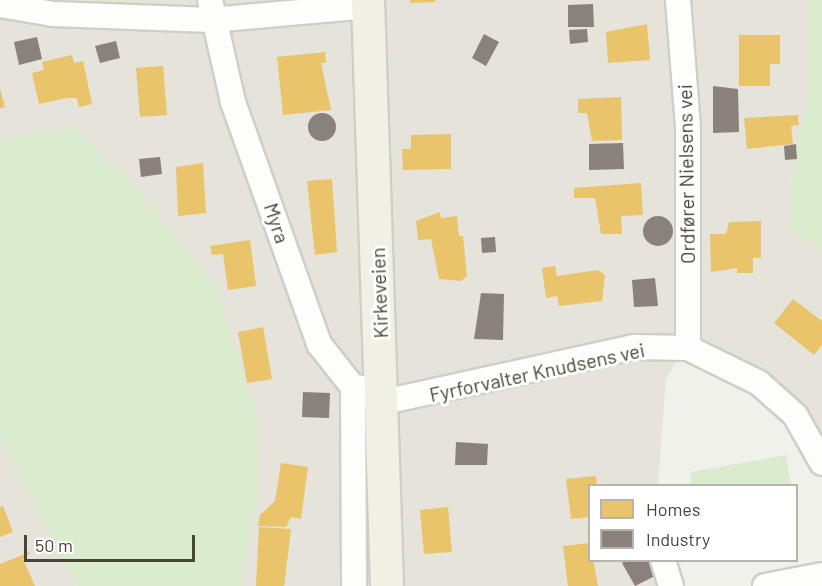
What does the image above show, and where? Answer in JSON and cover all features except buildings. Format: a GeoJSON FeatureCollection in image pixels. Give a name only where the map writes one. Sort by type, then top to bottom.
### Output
{"type":"FeatureCollection","features":[{"type":"Feature","properties":{"kind":"main road","name":"Kirkeveien"},"geometry":{"type":"LineString","coordinates":[[368,3],[384,396],[387,586]]}},
{"type":"Feature","properties":{"kind":"street","name":"Ordfører Nielsens vei"},"geometry":{"type":"LineString","coordinates":[[678,0],[688,126],[688,348]]}},
{"type":"Feature","properties":{"kind":"street"},"geometry":{"type":"LineString","coordinates":[[0,5],[54,14],[368,3]]}},
{"type":"Feature","properties":{"kind":"street","name":"Myra"},"geometry":{"type":"LineString","coordinates":[[211,10],[304,306],[319,344],[353,387]]}},
{"type":"Feature","properties":{"kind":"street","name":"Fyrforvalter Knudsens vei"},"geometry":{"type":"LineString","coordinates":[[384,396],[635,347],[688,348],[759,383],[795,415],[822,460]]}},
{"type":"Feature","properties":{"kind":"street"},"geometry":{"type":"LineString","coordinates":[[354,586],[353,387],[384,396]]}},
{"type":"Feature","properties":{"kind":"street"},"geometry":{"type":"LineString","coordinates":[[663,562],[671,586]]}},
{"type":"Feature","properties":{"kind":"street"},"geometry":{"type":"LineString","coordinates":[[765,586],[822,575]]}},
{"type":"Feature","properties":{"kind":"shaded area"},"geometry":{"type":"Polygon","coordinates":[[[136,0],[809,0],[809,92],[792,175],[789,226],[822,251],[822,475],[776,391],[693,337],[666,378],[658,484],[588,484],[588,562],[664,562],[668,586],[241,586],[258,493],[216,287],[129,180],[71,126],[0,140],[0,15],[136,5],[136,0]]]}},
{"type":"Feature","properties":{"kind":"shaded area"},"geometry":{"type":"Polygon","coordinates":[[[0,438],[13,456],[76,586],[0,586],[0,438]]]}},
{"type":"Feature","properties":{"kind":"green space"},"geometry":{"type":"Polygon","coordinates":[[[0,0],[136,0],[135,5],[0,0]]]}},
{"type":"Feature","properties":{"kind":"green space"},"geometry":{"type":"Polygon","coordinates":[[[809,0],[822,0],[822,251],[789,226],[792,175],[809,92],[809,0]]]}},
{"type":"Feature","properties":{"kind":"green space"},"geometry":{"type":"Polygon","coordinates":[[[71,126],[129,180],[216,287],[257,417],[258,493],[241,586],[76,586],[0,438],[0,140],[71,126]]]}},
{"type":"Feature","properties":{"kind":"green space"},"geometry":{"type":"Polygon","coordinates":[[[786,455],[791,484],[692,484],[690,472],[786,455]]]}}]}
